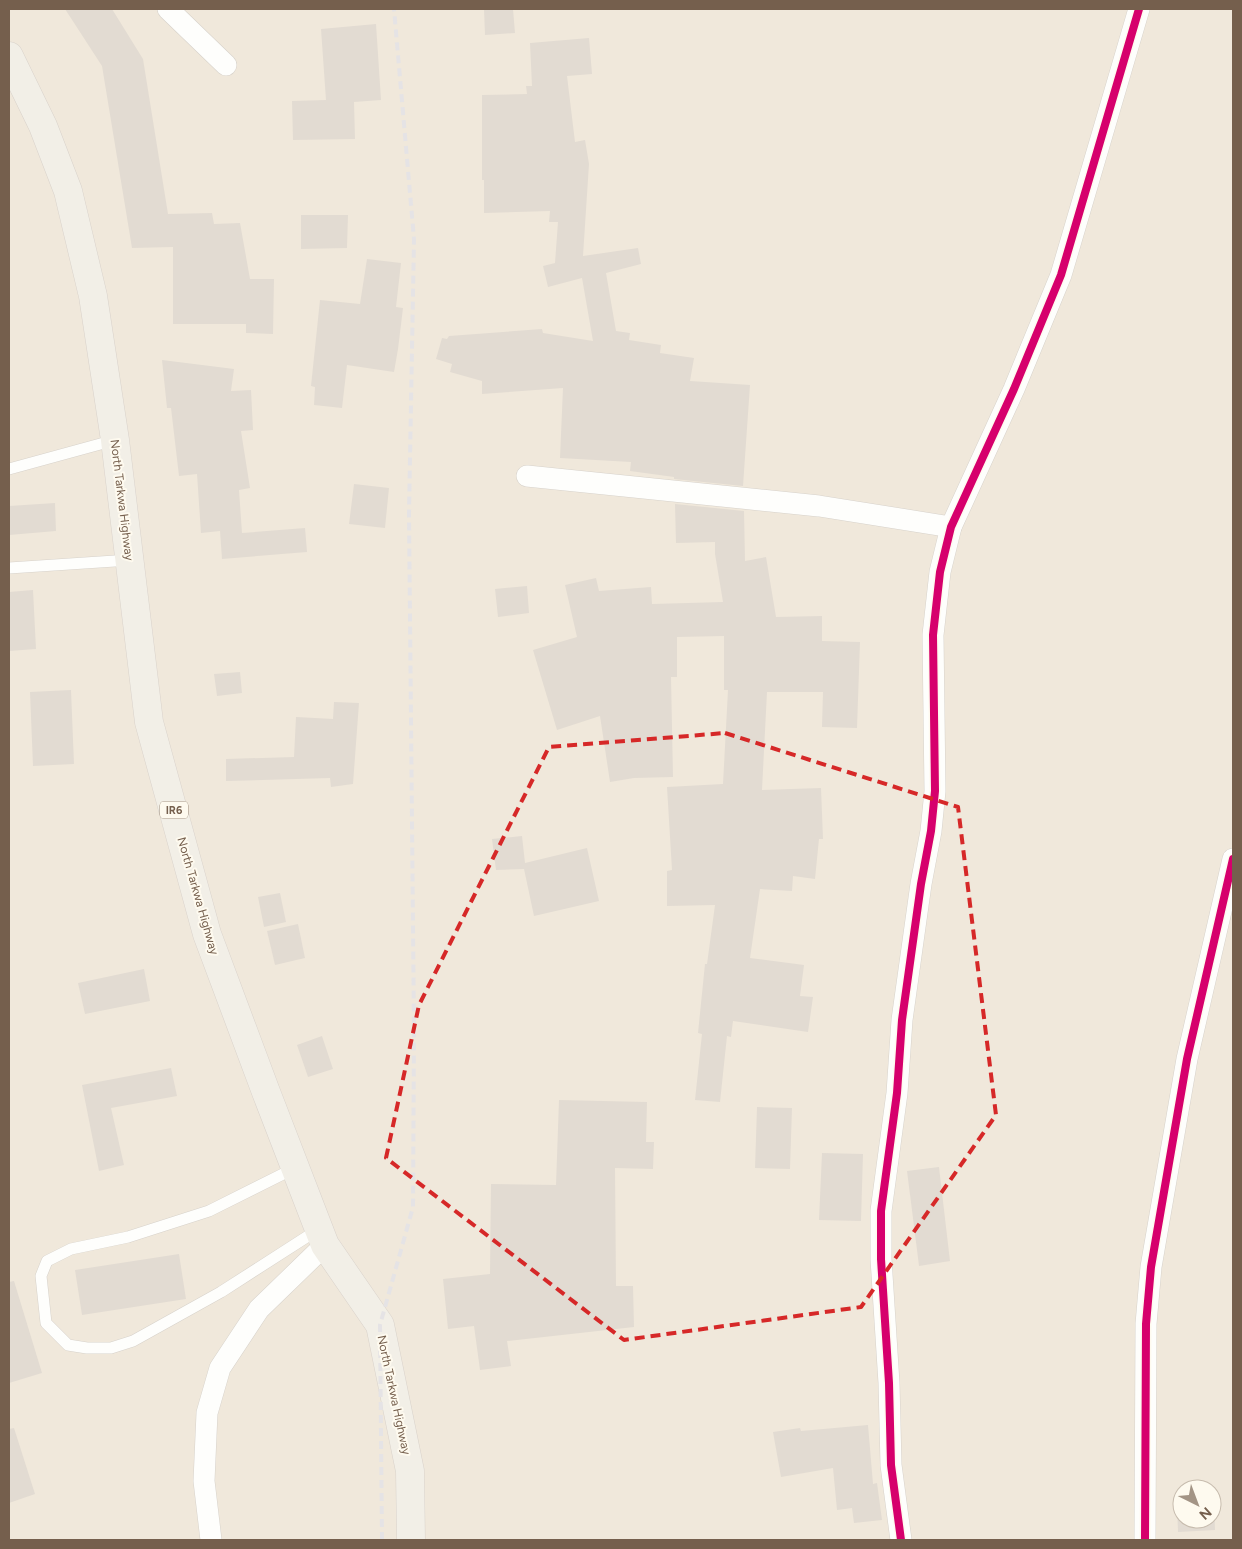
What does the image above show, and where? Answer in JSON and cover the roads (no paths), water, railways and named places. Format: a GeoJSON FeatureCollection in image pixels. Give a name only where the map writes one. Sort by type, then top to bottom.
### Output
{"type":"FeatureCollection","features":[{"type":"Feature","properties":{"kind":"main road","name":"North Tarkwa Highway"},"geometry":{"type":"LineString","coordinates":[[9,56],[43,126],[68,190],[93,296],[115,440],[149,722],[206,934],[322,1237],[380,1325],[410,1471],[412,1540]]}},
{"type":"Feature","properties":{"kind":"street"},"geometry":{"type":"LineString","coordinates":[[168,9],[226,65]]}},
{"type":"Feature","properties":{"kind":"street"},"geometry":{"type":"LineString","coordinates":[[901,1540],[891,1465],[889,1383],[881,1259],[881,1210],[897,1093],[902,1020],[921,884],[931,831],[935,791],[933,635],[940,572],[951,527],[1014,389],[1061,276],[1139,9]]}},
{"type":"Feature","properties":{"kind":"street"},"geometry":{"type":"LineString","coordinates":[[527,476],[819,506],[951,527]]}},
{"type":"Feature","properties":{"kind":"street"},"geometry":{"type":"LineString","coordinates":[[1145,1540],[1146,1324],[1151,1267],[1188,1059],[1233,859]]}},
{"type":"Feature","properties":{"kind":"street"},"geometry":{"type":"LineString","coordinates":[[211,1540],[204,1480],[207,1412],[220,1368],[258,1309],[322,1237]]}},
{"type":"Feature","properties":{"kind":"lane"},"geometry":{"type":"LineString","coordinates":[[9,469],[115,440]]}},
{"type":"Feature","properties":{"kind":"lane"},"geometry":{"type":"LineString","coordinates":[[9,568],[130,560]]}},
{"type":"Feature","properties":{"kind":"lane"},"geometry":{"type":"LineString","coordinates":[[295,1168],[209,1211],[128,1237],[71,1249],[48,1260],[41,1276],[46,1323],[68,1345],[87,1348],[111,1348],[133,1341],[322,1237]]}},
{"type":"Feature","properties":{"kind":"railway"},"geometry":{"type":"LineString","coordinates":[[382,1540],[380,1325],[413,1207],[414,1030],[409,514],[414,239],[394,9]]}}]}
